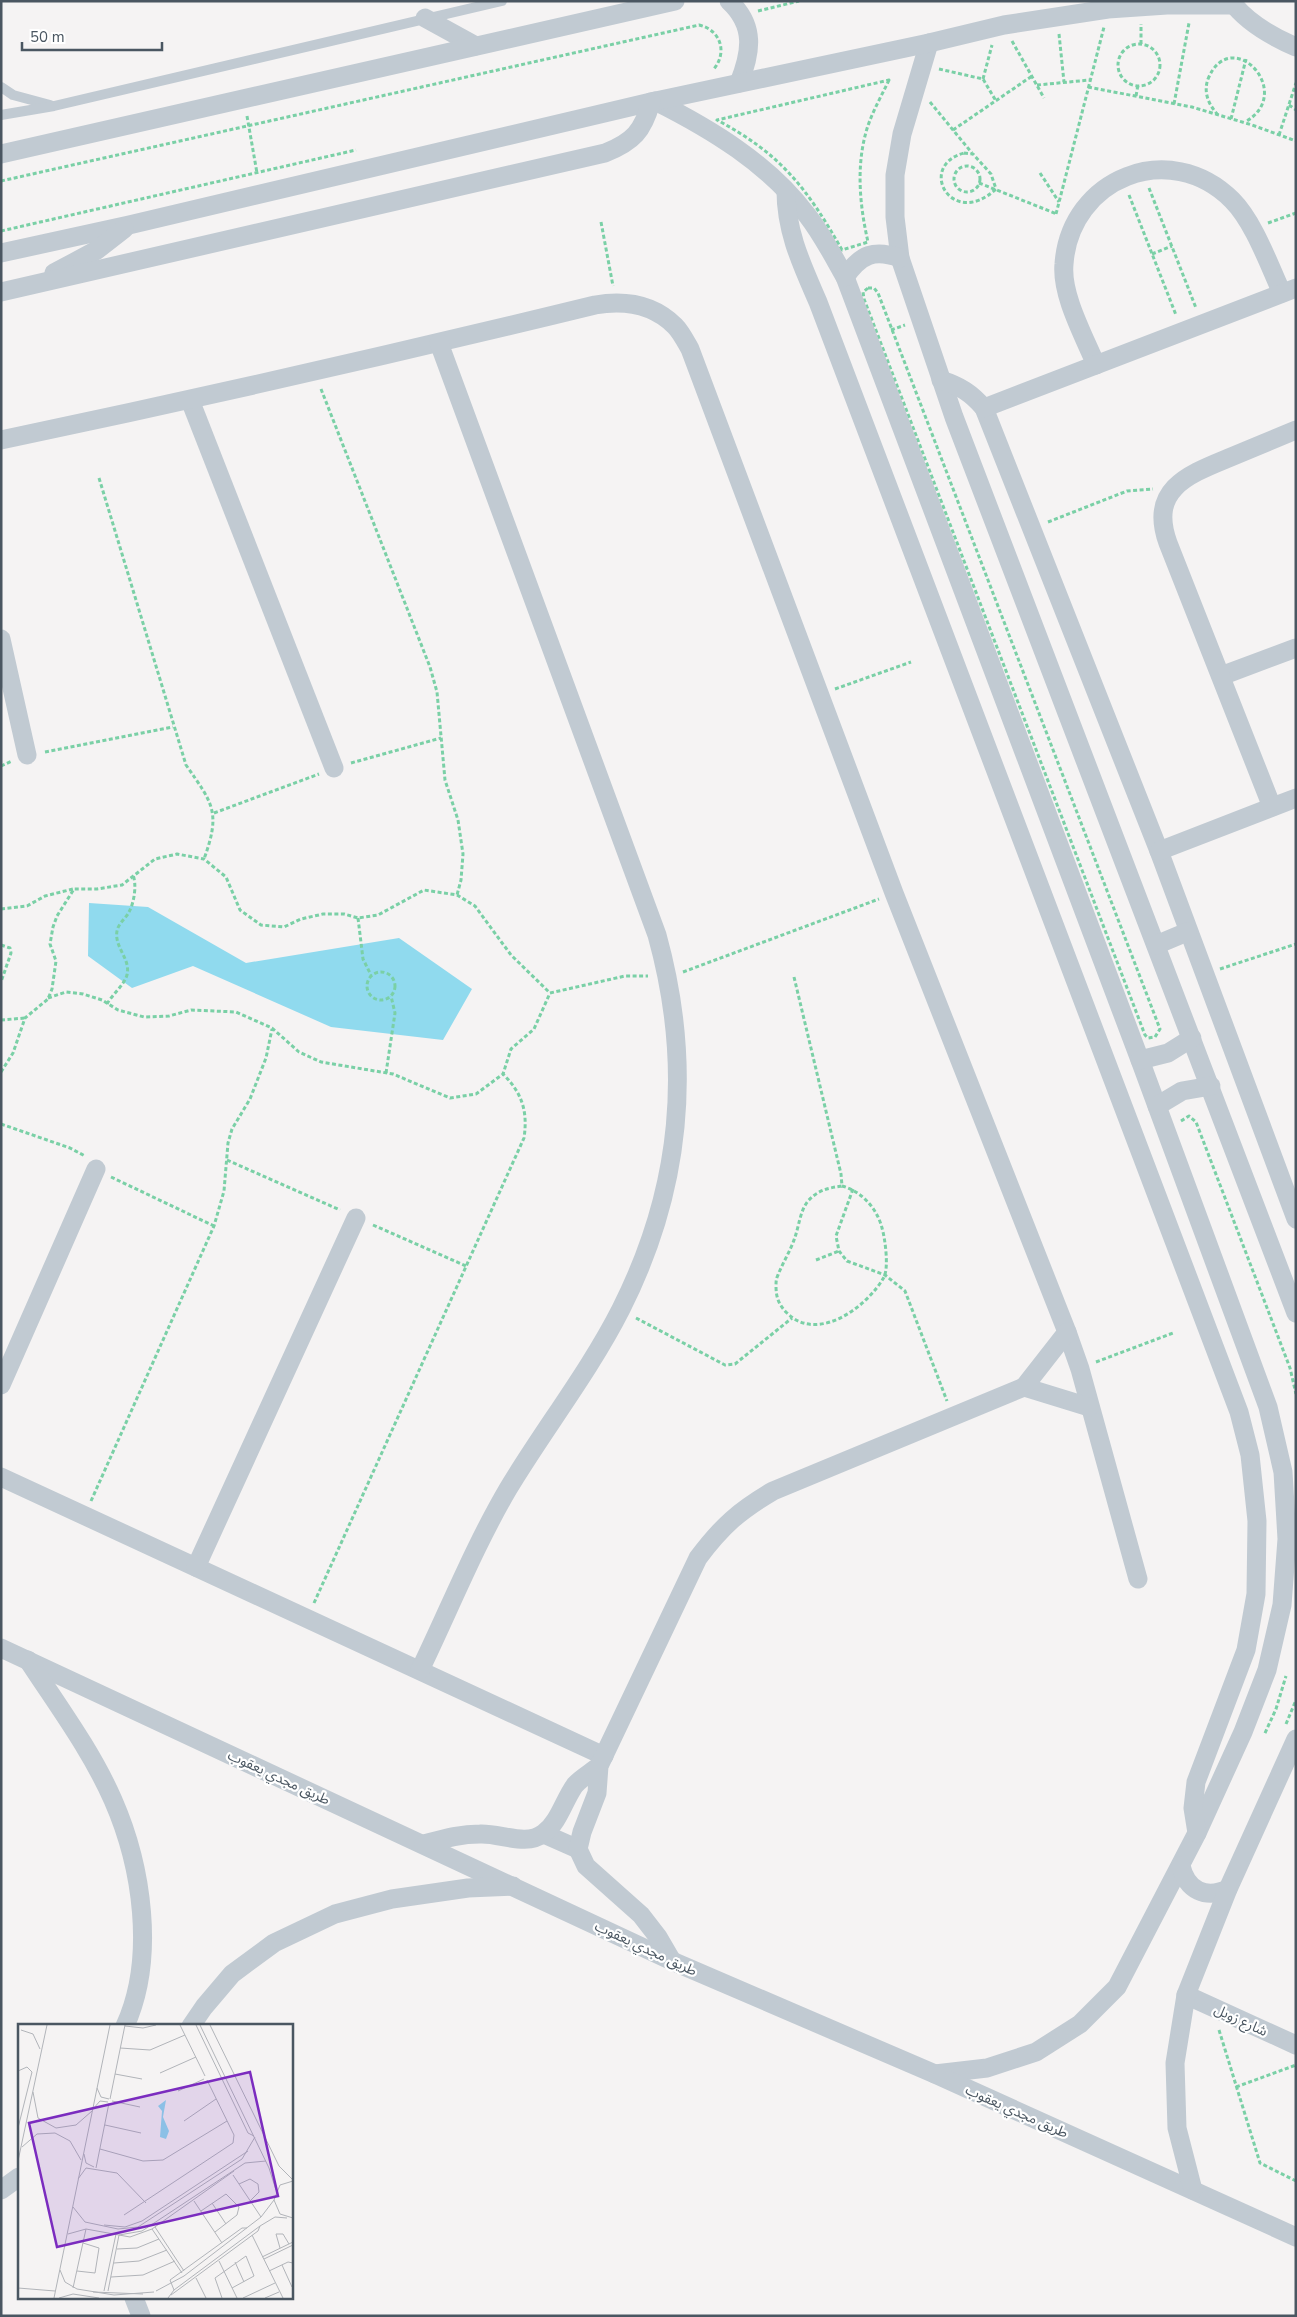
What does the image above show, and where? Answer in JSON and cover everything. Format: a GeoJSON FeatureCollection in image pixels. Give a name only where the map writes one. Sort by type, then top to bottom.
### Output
{"type":"FeatureCollection","features":[{"type":"Feature","properties":{"kind":"street"},"geometry":{"type":"LineString","coordinates":[[1,154],[675,1]]}},
{"type":"Feature","properties":{"kind":"street"},"geometry":{"type":"LineString","coordinates":[[729,1],[738,9],[748,33],[749,59],[740,83]]}},
{"type":"Feature","properties":{"kind":"street"},"geometry":{"type":"LineString","coordinates":[[1,253],[129,225],[653,102],[1000,26],[1057,16],[1108,9],[1232,3],[1255,24],[1280,40],[1296,47]]}},
{"type":"Feature","properties":{"kind":"street"},"geometry":{"type":"LineString","coordinates":[[426,18],[476,46]]}},
{"type":"Feature","properties":{"kind":"street"},"geometry":{"type":"LineString","coordinates":[[929,43],[902,134],[895,175],[895,217],[900,258],[941,380],[1296,1313]]}},
{"type":"Feature","properties":{"kind":"street"},"geometry":{"type":"LineString","coordinates":[[653,102],[711,131],[762,169],[807,214],[845,277],[1140,1060],[1268,1407],[1283,1472],[1287,1538],[1282,1605],[1267,1670],[1243,1732],[1197,1833],[1117,1987],[1080,2024],[1036,2052],[987,2068],[935,2074]]}},
{"type":"Feature","properties":{"kind":"street"},"geometry":{"type":"LineString","coordinates":[[1,292],[605,154],[622,147],[636,135],[646,120],[653,102]]}},
{"type":"Feature","properties":{"kind":"street"},"geometry":{"type":"LineString","coordinates":[[984,408],[1289,291],[1233,201],[1215,186],[1195,175],[1178,170],[1142,171],[1122,178],[1104,189],[1088,204],[1076,222],[1068,242],[1064,265],[1065,288],[1096,365]]}},
{"type":"Feature","properties":{"kind":"street"},"geometry":{"type":"LineString","coordinates":[[786,191],[786,213],[798,258],[818,302],[1077,983],[1236,1403],[1246,1438],[1250,1455],[1257,1520],[1256,1594],[1246,1650],[1196,1782],[1193,1808],[1197,1833]]}},
{"type":"Feature","properties":{"kind":"street"},"geometry":{"type":"LineString","coordinates":[[24,287],[96,250],[129,225]]}},
{"type":"Feature","properties":{"kind":"street"},"geometry":{"type":"LineString","coordinates":[[845,277],[854,263],[869,255],[885,253],[900,258]]}},
{"type":"Feature","properties":{"kind":"street"},"geometry":{"type":"LineString","coordinates":[[1,440],[314,372],[616,301],[635,304],[657,312],[676,327],[690,349],[894,893],[1067,1332],[1080,1369],[1088,1407],[1138,1580]]}},
{"type":"Feature","properties":{"kind":"street"},"geometry":{"type":"LineString","coordinates":[[420,1670],[506,1493],[585,1369],[620,1310],[638,1271],[653,1231],[665,1190],[673,1148],[677,1106],[678,1063],[676,1020],[669,978],[657,935],[439,343]]}},
{"type":"Feature","properties":{"kind":"street"},"geometry":{"type":"LineString","coordinates":[[941,380],[958,385],[973,395],[984,408],[1159,851],[1203,975],[1294,1213],[1262,1221]]}},
{"type":"Feature","properties":{"kind":"street"},"geometry":{"type":"LineString","coordinates":[[190,400],[334,768]]}},
{"type":"Feature","properties":{"kind":"street"},"geometry":{"type":"LineString","coordinates":[[1272,807],[1164,530],[1162,516],[1165,503],[1171,491],[1191,474],[1296,430]]}},
{"type":"Feature","properties":{"kind":"street"},"geometry":{"type":"LineString","coordinates":[[1,639],[27,755]]}},
{"type":"Feature","properties":{"kind":"street"},"geometry":{"type":"LineString","coordinates":[[1221,676],[1296,648]]}},
{"type":"Feature","properties":{"kind":"street"},"geometry":{"type":"LineString","coordinates":[[1159,851],[1296,798]]}},
{"type":"Feature","properties":{"kind":"street"},"geometry":{"type":"LineString","coordinates":[[1156,945],[1187,932]]}},
{"type":"Feature","properties":{"kind":"street"},"geometry":{"type":"LineString","coordinates":[[1140,1060],[1168,1053],[1192,1038]]}},
{"type":"Feature","properties":{"kind":"street"},"geometry":{"type":"LineString","coordinates":[[1157,1106],[1182,1091],[1210,1086]]}},
{"type":"Feature","properties":{"kind":"street"},"geometry":{"type":"LineString","coordinates":[[1,1385],[96,1169]]}},
{"type":"Feature","properties":{"kind":"street"},"geometry":{"type":"LineString","coordinates":[[196,1567],[356,1218]]}},
{"type":"Feature","properties":{"kind":"street"},"geometry":{"type":"LineString","coordinates":[[672,1961],[658,1937],[641,1915],[586,1866],[578,1849],[582,1832],[597,1793],[602,1761],[682,1588],[698,1558],[719,1531],[744,1508],[774,1491],[1024,1387],[1067,1332]]}},
{"type":"Feature","properties":{"kind":"street"},"geometry":{"type":"LineString","coordinates":[[1024,1387],[1088,1407]]}},
{"type":"Feature","properties":{"kind":"street"},"geometry":{"type":"LineString","coordinates":[[1,1477],[420,1670],[602,1761]]}},
{"type":"Feature","properties":{"kind":"street","name":"طريق مجدي يعقوب"},"geometry":{"type":"LineString","coordinates":[[4,1645],[28,1660],[516,1886],[672,1961],[935,2074],[1296,2237]]}},
{"type":"Feature","properties":{"kind":"street"},"geometry":{"type":"LineString","coordinates":[[28,1660],[87,1751],[113,1801],[131,1854],[143,1920],[142,1953],[139,1981],[126,2024]]}},
{"type":"Feature","properties":{"kind":"street"},"geometry":{"type":"LineString","coordinates":[[1193,2190],[1177,2128],[1175,2063],[1186,1995],[1289,1735]]}},
{"type":"Feature","properties":{"kind":"street"},"geometry":{"type":"LineString","coordinates":[[424,1844],[453,1836],[483,1833],[530,1840],[544,1834],[555,1821],[564,1801],[576,1783],[602,1761]]}},
{"type":"Feature","properties":{"kind":"street"},"geometry":{"type":"LineString","coordinates":[[544,1834],[578,1849]]}},
{"type":"Feature","properties":{"kind":"street"},"geometry":{"type":"LineString","coordinates":[[1181,1866],[1183,1877],[1189,1886],[1198,1892],[1208,1895],[1219,1894],[1228,1890]]}},
{"type":"Feature","properties":{"kind":"street"},"geometry":{"type":"LineString","coordinates":[[192,2024],[232,1974],[274,1943],[335,1914],[392,1899],[468,1888],[516,1886]]}},
{"type":"Feature","properties":{"kind":"street","name":"شارع زويل"},"geometry":{"type":"LineString","coordinates":[[1186,1995],[1296,2045]]}},
{"type":"Feature","properties":{"kind":"street"},"geometry":{"type":"LineString","coordinates":[[1,2190],[18,2178]]}},
{"type":"Feature","properties":{"kind":"street"},"geometry":{"type":"LineString","coordinates":[[135,2300],[142,2316]]}},
{"type":"Feature","properties":{"kind":"lane"},"geometry":{"type":"LineString","coordinates":[[1,115],[54,106],[502,1]]}},
{"type":"Feature","properties":{"kind":"lane"},"geometry":{"type":"LineString","coordinates":[[1,87],[13,95],[54,106]]}},
{"type":"Feature","properties":{"kind":"path"},"geometry":{"type":"LineString","coordinates":[[757,17],[754,12],[799,1]]}},
{"type":"Feature","properties":{"kind":"path"},"geometry":{"type":"LineString","coordinates":[[1174,104],[1192,4]]}},
{"type":"Feature","properties":{"kind":"path"},"geometry":{"type":"LineString","coordinates":[[1056,214],[1108,9]]}},
{"type":"Feature","properties":{"kind":"path"},"geometry":{"type":"LineString","coordinates":[[1057,16],[1064,82]]}},
{"type":"Feature","properties":{"kind":"path"},"geometry":{"type":"LineString","coordinates":[[1,181],[699,25],[712,30],[722,49],[718,63],[709,73]]}},
{"type":"Feature","properties":{"kind":"path"},"geometry":{"type":"LineString","coordinates":[[1000,26],[1044,98]]}},
{"type":"Feature","properties":{"kind":"path"},"geometry":{"type":"LineString","coordinates":[[983,79],[1000,26]]}},
{"type":"Feature","properties":{"kind":"path"},"geometry":{"type":"LineString","coordinates":[[1141,44],[1147,45],[1157,54],[1160,66],[1150,82],[1138,85],[1126,81],[1122,76],[1118,63],[1128,47],[1141,44]]}},
{"type":"Feature","properties":{"kind":"path"},"geometry":{"type":"LineString","coordinates":[[1218,116],[1208,101],[1207,83],[1210,74],[1223,62],[1232,59],[1246,60],[1258,65]]}},
{"type":"Feature","properties":{"kind":"path"},"geometry":{"type":"LineString","coordinates":[[1232,119],[1246,60]]}},
{"type":"Feature","properties":{"kind":"path"},"geometry":{"type":"LineString","coordinates":[[922,65],[983,79],[996,101]]}},
{"type":"Feature","properties":{"kind":"path"},"geometry":{"type":"LineString","coordinates":[[953,130],[1032,76]]}},
{"type":"Feature","properties":{"kind":"path"},"geometry":{"type":"LineString","coordinates":[[889,80],[866,131],[862,149],[860,186],[868,242],[842,250],[815,204],[787,170],[755,142],[717,120],[889,80]]}},
{"type":"Feature","properties":{"kind":"path"},"geometry":{"type":"LineString","coordinates":[[1037,85],[1090,80]]}},
{"type":"Feature","properties":{"kind":"path"},"geometry":{"type":"LineString","coordinates":[[1279,135],[1296,83]]}},
{"type":"Feature","properties":{"kind":"path"},"geometry":{"type":"LineString","coordinates":[[916,85],[991,174],[996,189]]}},
{"type":"Feature","properties":{"kind":"path"},"geometry":{"type":"LineString","coordinates":[[1136,96],[1138,85]]}},
{"type":"Feature","properties":{"kind":"path"},"geometry":{"type":"LineString","coordinates":[[1088,88],[1174,104],[1244,122],[1296,141]]}},
{"type":"Feature","properties":{"kind":"path"},"geometry":{"type":"LineString","coordinates":[[243,98],[261,194]]}},
{"type":"Feature","properties":{"kind":"path"},"geometry":{"type":"LineString","coordinates":[[1244,122],[1260,113],[1269,98]]}},
{"type":"Feature","properties":{"kind":"path"},"geometry":{"type":"LineString","coordinates":[[1289,105],[1296,110]]}},
{"type":"Feature","properties":{"kind":"path"},"geometry":{"type":"LineString","coordinates":[[1,232],[363,149]]}},
{"type":"Feature","properties":{"kind":"path"},"geometry":{"type":"LineString","coordinates":[[973,154],[964,153],[949,159],[942,174],[944,190],[956,201],[964,203],[987,196],[996,189]]}},
{"type":"Feature","properties":{"kind":"path"},"geometry":{"type":"LineString","coordinates":[[968,166],[977,172],[979,183],[972,191],[960,190],[956,186],[954,175],[957,170],[968,166]]}},
{"type":"Feature","properties":{"kind":"path"},"geometry":{"type":"LineString","coordinates":[[1142,171],[1202,324]]}},
{"type":"Feature","properties":{"kind":"path"},"geometry":{"type":"LineString","coordinates":[[1040,173],[1059,202]]}},
{"type":"Feature","properties":{"kind":"path"},"geometry":{"type":"LineString","coordinates":[[1122,178],[1183,332]]}},
{"type":"Feature","properties":{"kind":"path"},"geometry":{"type":"LineString","coordinates":[[979,183],[1076,222]]}},
{"type":"Feature","properties":{"kind":"path"},"geometry":{"type":"LineString","coordinates":[[1251,230],[1296,213]]}},
{"type":"Feature","properties":{"kind":"path"},"geometry":{"type":"LineString","coordinates":[[601,222],[616,301]]}},
{"type":"Feature","properties":{"kind":"path"},"geometry":{"type":"LineString","coordinates":[[1152,254],[1172,246]]}},
{"type":"Feature","properties":{"kind":"path"},"geometry":{"type":"LineString","coordinates":[[314,372],[430,667],[437,692],[445,780],[458,820],[463,854],[461,880],[457,895]]}},
{"type":"Feature","properties":{"kind":"path"},"geometry":{"type":"LineString","coordinates":[[99,478],[186,765],[205,792],[214,813],[212,838],[204,859]]}},
{"type":"Feature","properties":{"kind":"path"},"geometry":{"type":"LineString","coordinates":[[1031,528],[1127,491],[1142,489],[1171,491]]}},
{"type":"Feature","properties":{"kind":"path"},"geometry":{"type":"LineString","coordinates":[[820,694],[911,662]]}},
{"type":"Feature","properties":{"kind":"path"},"geometry":{"type":"LineString","coordinates":[[27,755],[174,727]]}},
{"type":"Feature","properties":{"kind":"path"},"geometry":{"type":"LineString","coordinates":[[214,813],[334,768],[441,738]]}},
{"type":"Feature","properties":{"kind":"path"},"geometry":{"type":"LineString","coordinates":[[1,908],[27,906],[45,896],[74,889],[97,890],[122,885],[155,859],[177,854],[204,859],[226,877],[240,910],[261,925],[284,927],[323,914],[344,914],[358,918],[378,915],[424,890],[457,895],[475,906],[511,955],[550,992]]}},
{"type":"Feature","properties":{"kind":"path"},"geometry":{"type":"LineString","coordinates":[[108,1004],[126,978],[128,971],[125,958],[118,946],[116,931],[130,911],[136,881],[134,875]]}},
{"type":"Feature","properties":{"kind":"path"},"geometry":{"type":"LineString","coordinates":[[48,999],[56,961],[50,944],[53,927],[57,916],[74,889]]}},
{"type":"Feature","properties":{"kind":"path"},"geometry":{"type":"LineString","coordinates":[[550,992],[625,976],[669,978],[894,893]]}},
{"type":"Feature","properties":{"kind":"path"},"geometry":{"type":"LineString","coordinates":[[358,918],[363,959],[371,975]]}},
{"type":"Feature","properties":{"kind":"path"},"geometry":{"type":"LineString","coordinates":[[1203,975],[1296,944]]}},
{"type":"Feature","properties":{"kind":"path"},"geometry":{"type":"LineString","coordinates":[[1,945],[10,948],[11,953],[1,982]]}},
{"type":"Feature","properties":{"kind":"path"},"geometry":{"type":"LineString","coordinates":[[383,971],[393,978],[394,991],[391,996],[385,1000],[373,998],[366,987],[371,975],[383,971]]}},
{"type":"Feature","properties":{"kind":"path"},"geometry":{"type":"LineString","coordinates":[[794,977],[841,1174],[842,1186]]}},
{"type":"Feature","properties":{"kind":"path"},"geometry":{"type":"LineString","coordinates":[[1,1072],[14,1052],[25,1018],[48,999],[66,992],[83,994],[118,1010],[144,1016],[169,1016],[191,1010],[236,1012],[272,1028],[299,1052],[321,1062],[386,1073],[450,1098],[476,1094],[503,1074],[511,1048],[534,1029],[550,992]]}},
{"type":"Feature","properties":{"kind":"path"},"geometry":{"type":"LineString","coordinates":[[386,1073],[395,1014],[391,996]]}},
{"type":"Feature","properties":{"kind":"path"},"geometry":{"type":"LineString","coordinates":[[1,1020],[25,1018]]}},
{"type":"Feature","properties":{"kind":"path"},"geometry":{"type":"LineString","coordinates":[[84,1516],[214,1226],[224,1191],[228,1144],[232,1129],[250,1099],[260,1075],[266,1058],[272,1028]]}},
{"type":"Feature","properties":{"kind":"path"},"geometry":{"type":"LineString","coordinates":[[308,1618],[524,1138],[527,1120],[524,1102],[516,1087],[503,1074]]}},
{"type":"Feature","properties":{"kind":"path"},"geometry":{"type":"LineString","coordinates":[[1,1124],[81,1153],[96,1169],[214,1226]]}},
{"type":"Feature","properties":{"kind":"path"},"geometry":{"type":"LineString","coordinates":[[1217,1174],[1290,1368],[1296,1394]]}},
{"type":"Feature","properties":{"kind":"path"},"geometry":{"type":"LineString","coordinates":[[842,1186],[853,1189],[870,1204],[881,1222],[885,1238],[885,1275],[857,1309],[845,1317],[826,1323],[807,1324],[792,1318],[779,1305],[776,1292],[777,1277],[795,1238],[807,1202],[823,1189],[842,1186]]}},
{"type":"Feature","properties":{"kind":"path"},"geometry":{"type":"LineString","coordinates":[[853,1189],[836,1236],[839,1250],[847,1261],[885,1275],[905,1291],[953,1417]]}},
{"type":"Feature","properties":{"kind":"path"},"geometry":{"type":"LineString","coordinates":[[816,1260],[839,1250]]}},
{"type":"Feature","properties":{"kind":"path"},"geometry":{"type":"LineString","coordinates":[[620,1310],[725,1364],[735,1364],[792,1318]]}},
{"type":"Feature","properties":{"kind":"path"},"geometry":{"type":"LineString","coordinates":[[1080,1369],[1173,1333]]}},
{"type":"Feature","properties":{"kind":"path"},"geometry":{"type":"LineString","coordinates":[[1263,1736],[1276,1709],[1288,1672]]}},
{"type":"Feature","properties":{"kind":"path"},"geometry":{"type":"LineString","coordinates":[[1289,1735],[1296,1700]]}},
{"type":"Feature","properties":{"kind":"path"},"geometry":{"type":"LineString","coordinates":[[1211,2007],[1260,2164],[1296,2181]]}},
{"type":"Feature","properties":{"kind":"path"},"geometry":{"type":"LineString","coordinates":[[1236,2087],[1296,2065]]}},
{"type":"Feature","properties":{"kind":"water"},"geometry":{"type":"Polygon","coordinates":[[[89,903],[148,907],[246,963],[399,938],[472,989],[443,1040],[331,1027],[193,966],[132,988],[88,956],[89,903]]]}}]}
